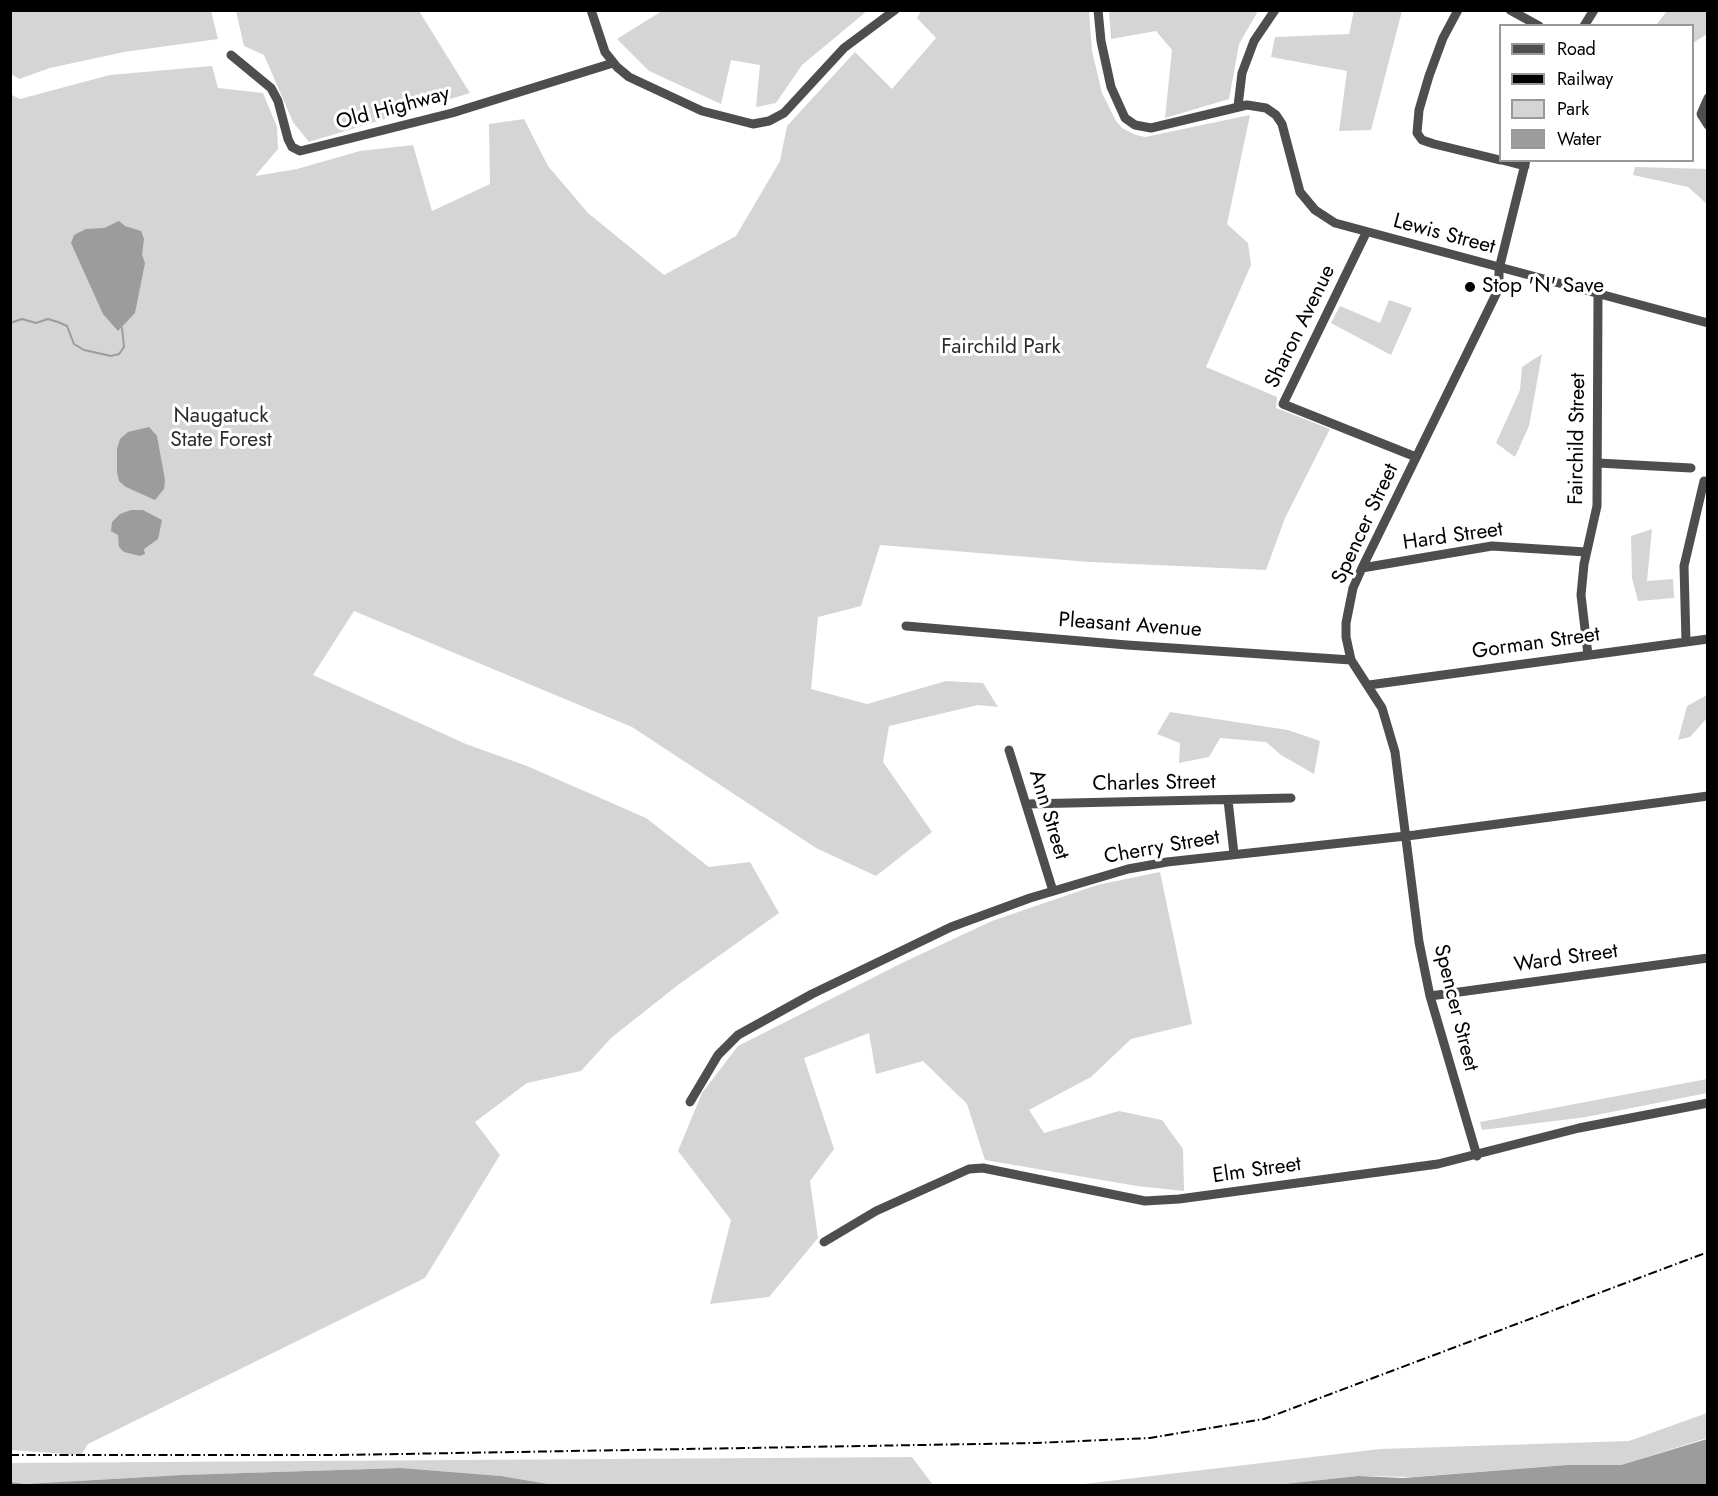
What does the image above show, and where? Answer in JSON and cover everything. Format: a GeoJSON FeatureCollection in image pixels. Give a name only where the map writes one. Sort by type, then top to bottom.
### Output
{"type":"FeatureCollection","features":[{"type":"Feature","properties":{"kind":"street"},"geometry":{"type":"LineString","coordinates":[[591,10],[602,47],[613,63],[646,86],[702,111],[744,124],[763,123],[784,113],[844,48],[895,10]]}},
{"type":"Feature","properties":{"kind":"street"},"geometry":{"type":"LineString","coordinates":[[1098,10],[1101,41],[1111,87],[1125,118],[1135,125],[1151,129],[1238,106],[1242,73],[1254,41],[1275,10]]}},
{"type":"Feature","properties":{"kind":"street"},"geometry":{"type":"LineString","coordinates":[[1458,10],[1443,38],[1429,76],[1419,110],[1417,134],[1422,140],[1434,144],[1499,160]]}},
{"type":"Feature","properties":{"kind":"street"},"geometry":{"type":"LineString","coordinates":[[1510,10],[1535,24]]}},
{"type":"Feature","properties":{"kind":"street"},"geometry":{"type":"LineString","coordinates":[[1585,24],[1594,10]]}},
{"type":"Feature","properties":{"kind":"street","name":"Old Highway"},"geometry":{"type":"LineString","coordinates":[[231,55],[271,88],[278,101],[288,139],[292,147],[300,151],[452,113],[613,63]]}},
{"type":"Feature","properties":{"kind":"street"},"geometry":{"type":"LineString","coordinates":[[1705,122],[1702,108],[1707,98]]}},
{"type":"Feature","properties":{"kind":"street","name":"Lewis Street"},"geometry":{"type":"LineString","coordinates":[[1238,106],[1258,106],[1276,115],[1284,130],[1295,182],[1307,203],[1335,223],[1499,269],[1707,323]]}},
{"type":"Feature","properties":{"kind":"street","name":"Spencer Street"},"geometry":{"type":"LineString","coordinates":[[1478,1156],[1430,996],[1419,942],[1408,836],[1395,752],[1382,708],[1352,660],[1346,637],[1346,623],[1353,588],[1362,568],[1499,288],[1499,269],[1525,163]]}},
{"type":"Feature","properties":{"kind":"street","name":"Sharon Avenue"},"geometry":{"type":"LineString","coordinates":[[1366,233],[1283,404],[1416,457]]}},
{"type":"Feature","properties":{"kind":"street","name":"Fairchild Street"},"geometry":{"type":"LineString","coordinates":[[1588,655],[1581,595],[1586,552],[1597,506],[1598,294]]}},
{"type":"Feature","properties":{"kind":"street"},"geometry":{"type":"LineString","coordinates":[[1598,463],[1691,468]]}},
{"type":"Feature","properties":{"kind":"street"},"geometry":{"type":"LineString","coordinates":[[1686,642],[1684,566],[1704,481]]}},
{"type":"Feature","properties":{"kind":"street","name":"Hard Street"},"geometry":{"type":"LineString","coordinates":[[1362,568],[1492,546],[1586,552]]}},
{"type":"Feature","properties":{"kind":"street","name":"Pleasant Avenue"},"geometry":{"type":"LineString","coordinates":[[906,626],[1127,645],[1352,660]]}},
{"type":"Feature","properties":{"kind":"street","name":"Gorman Street"},"geometry":{"type":"LineString","coordinates":[[1369,686],[1707,639]]}},
{"type":"Feature","properties":{"kind":"street","name":"Ann Street"},"geometry":{"type":"LineString","coordinates":[[1009,750],[1053,891]]}},
{"type":"Feature","properties":{"kind":"street","name":"Cherry Street"},"geometry":{"type":"LineString","coordinates":[[690,1102],[718,1055],[738,1035],[812,994],[969,919],[1053,891],[1128,869],[1234,854],[1408,836],[1707,796]]}},
{"type":"Feature","properties":{"kind":"street"},"geometry":{"type":"LineString","coordinates":[[1228,800],[1292,798]]}},
{"type":"Feature","properties":{"kind":"street","name":"Charles Street"},"geometry":{"type":"LineString","coordinates":[[1026,804],[1228,800],[1234,854]]}},
{"type":"Feature","properties":{"kind":"street","name":"Ward Street"},"geometry":{"type":"LineString","coordinates":[[1430,996],[1707,958]]}},
{"type":"Feature","properties":{"kind":"street","name":"Elm Street"},"geometry":{"type":"LineString","coordinates":[[824,1242],[876,1211],[969,1169],[982,1168],[1145,1201],[1179,1199],[1438,1164],[1478,1156],[1579,1128],[1707,1103]]}},
{"type":"Feature","properties":{"kind":"green space"},"geometry":{"type":"Polygon","coordinates":[[[11,10],[211,11],[218,39],[124,52],[50,68],[19,79],[11,74],[11,10]]]}},
{"type":"Feature","properties":{"kind":"green space"},"geometry":{"type":"Polygon","coordinates":[[[1109,10],[1258,11],[1239,44],[1229,99],[1165,118],[1172,50],[1156,31],[1111,39],[1109,10]]]}},
{"type":"Feature","properties":{"kind":"green space"},"geometry":{"type":"Polygon","coordinates":[[[236,11],[419,11],[470,93],[309,142],[293,122],[264,55],[244,46],[236,11]]]}},
{"type":"Feature","properties":{"kind":"green space"},"geometry":{"type":"Polygon","coordinates":[[[662,11],[867,11],[802,65],[776,103],[756,107],[760,65],[731,60],[721,104],[649,71],[617,39],[662,11]]]}},
{"type":"Feature","properties":{"kind":"green space"},"geometry":{"type":"Polygon","coordinates":[[[921,11],[1089,11],[1092,51],[1102,93],[1116,121],[1122,128],[1136,135],[1145,137],[1250,115],[1227,224],[1248,243],[1251,265],[1206,367],[1277,397],[1276,408],[1330,429],[1285,518],[1266,570],[1090,562],[880,545],[861,606],[818,617],[811,689],[867,704],[946,681],[983,683],[998,707],[978,705],[889,726],[883,762],[932,832],[876,876],[816,848],[632,727],[354,611],[313,675],[466,744],[527,766],[646,818],[709,867],[750,862],[779,913],[678,985],[611,1038],[581,1071],[527,1083],[475,1122],[500,1155],[425,1278],[88,1444],[81,1455],[11,1450],[10,94],[20,99],[110,75],[212,66],[218,88],[263,93],[277,127],[278,149],[255,176],[297,169],[360,151],[413,145],[432,211],[490,184],[489,124],[524,119],[548,166],[588,213],[664,275],[736,236],[780,161],[787,126],[855,52],[892,89],[936,38],[917,18],[921,11]]]}},
{"type":"Feature","properties":{"kind":"green space"},"geometry":{"type":"Polygon","coordinates":[[[1354,11],[1402,11],[1371,130],[1339,131],[1347,71],[1271,57],[1275,37],[1349,34],[1354,11]]]}},
{"type":"Feature","properties":{"kind":"green space"},"geometry":{"type":"Polygon","coordinates":[[[1667,11],[1707,11],[1707,34],[1694,42],[1694,24],[1657,24],[1667,11]]]}},
{"type":"Feature","properties":{"kind":"green space"},"geometry":{"type":"Polygon","coordinates":[[[1635,167],[1707,169],[1707,204],[1688,187],[1633,175],[1635,167]]]}},
{"type":"Feature","properties":{"kind":"green space"},"geometry":{"type":"Polygon","coordinates":[[[1389,300],[1412,308],[1391,355],[1331,323],[1340,306],[1380,323],[1389,300]]]}},
{"type":"Feature","properties":{"kind":"green space"},"geometry":{"type":"Polygon","coordinates":[[[1542,354],[1529,426],[1515,457],[1496,443],[1520,390],[1522,367],[1542,354]]]}},
{"type":"Feature","properties":{"kind":"green space"},"geometry":{"type":"Polygon","coordinates":[[[1652,529],[1647,581],[1673,579],[1674,598],[1638,601],[1632,578],[1631,536],[1652,529]]]}},
{"type":"Feature","properties":{"kind":"green space"},"geometry":{"type":"Polygon","coordinates":[[[1707,695],[1707,718],[1690,737],[1678,740],[1687,706],[1707,695]]]}},
{"type":"Feature","properties":{"kind":"green space"},"geometry":{"type":"Polygon","coordinates":[[[1170,712],[1288,730],[1320,741],[1314,774],[1281,755],[1266,742],[1220,738],[1209,757],[1179,763],[1180,743],[1157,734],[1170,712]]]}},
{"type":"Feature","properties":{"kind":"green space"},"geometry":{"type":"Polygon","coordinates":[[[1160,872],[1192,1024],[1131,1039],[1091,1077],[1029,1110],[1044,1133],[1119,1111],[1162,1120],[1183,1149],[1184,1191],[1137,1186],[985,1160],[967,1104],[923,1061],[876,1074],[869,1033],[804,1058],[834,1149],[810,1181],[818,1238],[769,1297],[710,1304],[731,1220],[678,1151],[702,1093],[738,1046],[902,963],[992,921],[1097,885],[1160,872]]]}},
{"type":"Feature","properties":{"kind":"green space"},"geometry":{"type":"Polygon","coordinates":[[[1707,1079],[1707,1093],[1586,1117],[1482,1130],[1480,1122],[1707,1079]]]}},
{"type":"Feature","properties":{"kind":"green space"},"geometry":{"type":"Polygon","coordinates":[[[1707,1413],[1707,1438],[1621,1465],[1567,1465],[1412,1477],[1358,1476],[1271,1486],[1067,1486],[1380,1449],[1629,1441],[1707,1413]]]}},
{"type":"Feature","properties":{"kind":"green space"},"geometry":{"type":"Polygon","coordinates":[[[912,1457],[933,1485],[553,1486],[501,1476],[401,1468],[182,1475],[25,1484],[11,1482],[11,1463],[912,1457]]]}},
{"type":"Feature","properties":{"kind":"water"},"geometry":{"type":"Polygon","coordinates":[[[119,221],[125,226],[141,231],[144,239],[142,255],[145,263],[135,313],[118,331],[103,314],[71,243],[74,235],[86,229],[104,228],[119,221]]]}},
{"type":"Feature","properties":{"kind":"water"},"geometry":{"type":"Polygon","coordinates":[[[149,427],[157,436],[165,480],[164,489],[155,500],[126,487],[119,481],[117,472],[117,449],[120,439],[128,432],[149,427]]]}},
{"type":"Feature","properties":{"kind":"water"},"geometry":{"type":"Polygon","coordinates":[[[131,510],[143,510],[162,520],[158,539],[144,549],[145,554],[140,556],[124,552],[119,547],[118,535],[111,531],[112,522],[120,514],[131,510]]]}},
{"type":"Feature","properties":{"kind":"water"},"geometry":{"type":"Polygon","coordinates":[[[1707,1439],[1707,1485],[1276,1485],[1358,1476],[1403,1478],[1567,1465],[1621,1465],[1707,1439]]]}},
{"type":"Feature","properties":{"kind":"water"},"geometry":{"type":"Polygon","coordinates":[[[401,1468],[501,1476],[553,1485],[10,1485],[11,1482],[25,1484],[182,1475],[401,1468]]]}},
{"type":"Feature","properties":{"kind":"waterway"},"geometry":{"type":"LineString","coordinates":[[10,323],[22,319],[36,323],[48,319],[58,322],[67,326],[74,344],[84,350],[111,356],[119,354],[124,347],[122,328]]}},
{"type":"Feature","properties":{"kind":"railway"},"geometry":{"type":"LineString","coordinates":[[10,1455],[341,1455],[1035,1443],[1150,1438],[1264,1419],[1708,1252]]}},
{"type":"Feature","properties":{"kind":"place","name":"Stop 'N' Save"},"geometry":{"type":"Point","coordinates":[1470,287]}},
{"type":"Feature","properties":{"kind":"park label","name":"Fairchild Park"},"geometry":{"type":"Point","coordinates":[1001,348]}},
{"type":"Feature","properties":{"kind":"park label","name":"Naugatuck State Forest"},"geometry":{"type":"Point","coordinates":[221,429]}}]}
